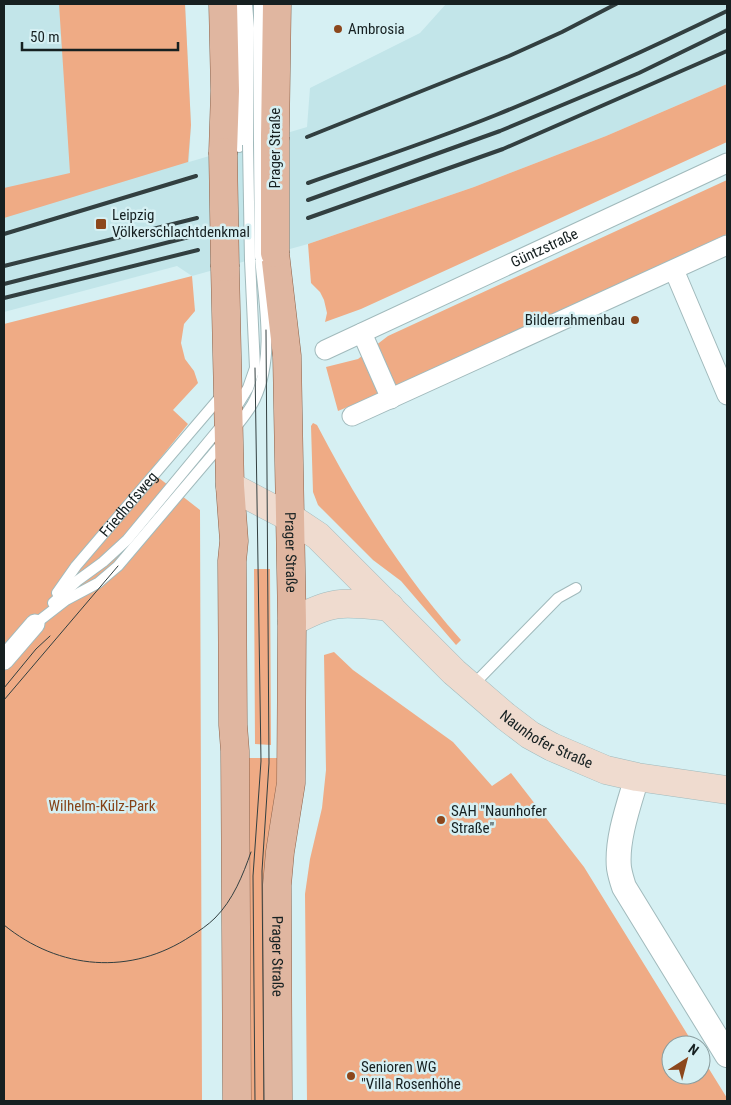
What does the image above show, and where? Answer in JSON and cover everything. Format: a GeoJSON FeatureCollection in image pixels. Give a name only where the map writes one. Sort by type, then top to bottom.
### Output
{"type":"FeatureCollection","features":[{"type":"Feature","properties":{"kind":"main road","name":"Prager Straße"},"geometry":{"type":"LineString","coordinates":[[223,4],[225,91],[236,148],[223,180],[287,356],[292,622],[291,783],[280,852],[277,885],[278,1101]]}},
{"type":"Feature","properties":{"kind":"main road","name":"Prager Straße"},"geometry":{"type":"LineString","coordinates":[[237,1101],[232,561],[234,541],[230,486],[228,388],[252,259],[267,139],[268,6]]}},
{"type":"Feature","properties":{"kind":"main road","name":"Naunhofer Straße"},"geometry":{"type":"LineString","coordinates":[[230,486],[291,518],[318,536],[471,688],[511,721],[552,748],[606,770],[637,777],[727,790]]}},
{"type":"Feature","properties":{"kind":"main road"},"geometry":{"type":"LineString","coordinates":[[292,622],[323,606],[339,602],[390,607]]}},
{"type":"Feature","properties":{"kind":"street","name":"Güntzstraße"},"geometry":{"type":"LineString","coordinates":[[325,350],[727,163]]}},
{"type":"Feature","properties":{"kind":"street"},"geometry":{"type":"LineString","coordinates":[[352,416],[727,245]]}},
{"type":"Feature","properties":{"kind":"street"},"geometry":{"type":"LineString","coordinates":[[674,270],[727,395]]}},
{"type":"Feature","properties":{"kind":"street"},"geometry":{"type":"LineString","coordinates":[[362,333],[391,399]]}},
{"type":"Feature","properties":{"kind":"street","name":"Friedhofsweg"},"geometry":{"type":"LineString","coordinates":[[4,660],[34,624]]}},
{"type":"Feature","properties":{"kind":"street"},"geometry":{"type":"LineString","coordinates":[[637,777],[619,852],[619,868],[624,887],[727,1055]]}},
{"type":"Feature","properties":{"kind":"lane"},"geometry":{"type":"LineString","coordinates":[[228,427],[250,408],[255,399],[262,376],[265,356],[266,316],[252,259],[236,148],[242,90],[241,4]]}},
{"type":"Feature","properties":{"kind":"lane"},"geometry":{"type":"LineString","coordinates":[[236,148],[249,28],[247,4]]}},
{"type":"Feature","properties":{"kind":"lane"},"geometry":{"type":"LineString","coordinates":[[228,427],[248,388],[255,368],[252,259]]}},
{"type":"Feature","properties":{"kind":"lane","name":"Friedhofsweg"},"geometry":{"type":"LineString","coordinates":[[34,624],[76,566],[228,388]]}},
{"type":"Feature","properties":{"kind":"lane","name":"Friedhofsweg"},"geometry":{"type":"LineString","coordinates":[[34,624],[66,600],[98,583],[118,566],[228,427]]}},
{"type":"Feature","properties":{"kind":"lane","name":"Friedhofsweg"},"geometry":{"type":"LineString","coordinates":[[34,624],[68,589],[103,562],[127,540],[228,427]]}},
{"type":"Feature","properties":{"kind":"lane"},"geometry":{"type":"LineString","coordinates":[[471,688],[558,598],[576,588]]}},
{"type":"Feature","properties":{"kind":"shaded area"},"geometry":{"type":"Polygon","coordinates":[[[4,4],[185,4],[191,125],[189,162],[307,127],[310,88],[420,33],[446,4],[727,4],[727,84],[606,136],[474,187],[308,244],[192,276],[177,266],[4,312],[4,4]]]}},
{"type":"Feature","properties":{"kind":"green space"},"geometry":{"type":"Polygon","coordinates":[[[59,4],[185,4],[191,125],[188,162],[4,218],[4,188],[70,173],[59,4]]]}},
{"type":"Feature","properties":{"kind":"green space"},"geometry":{"type":"Polygon","coordinates":[[[727,84],[727,142],[361,309],[325,322],[327,313],[324,300],[320,292],[311,283],[308,244],[474,187],[606,136],[727,84]]]}},
{"type":"Feature","properties":{"kind":"green space"},"geometry":{"type":"Polygon","coordinates":[[[727,180],[727,234],[407,382],[338,411],[326,367],[358,359],[388,336],[727,180]]]}},
{"type":"Feature","properties":{"kind":"green space","name":"Wilhelm-Külz-Park"},"geometry":{"type":"Polygon","coordinates":[[[192,276],[195,311],[184,324],[181,343],[185,359],[194,371],[198,383],[173,410],[188,424],[150,471],[200,510],[202,1101],[4,1101],[4,324],[192,276]]]}},
{"type":"Feature","properties":{"kind":"green space"},"geometry":{"type":"Polygon","coordinates":[[[313,423],[317,425],[348,482],[400,564],[461,640],[456,645],[401,581],[373,560],[318,505],[313,492],[311,426],[313,423]]]}},
{"type":"Feature","properties":{"kind":"green space"},"geometry":{"type":"Polygon","coordinates":[[[254,569],[270,569],[271,745],[255,744],[254,569]]]}},
{"type":"Feature","properties":{"kind":"green space"},"geometry":{"type":"Polygon","coordinates":[[[334,652],[353,670],[453,742],[492,786],[511,773],[584,867],[688,1035],[661,1035],[661,1085],[711,1085],[711,1072],[727,1101],[307,1101],[305,894],[310,859],[322,808],[326,770],[324,655],[334,652]]]}},
{"type":"Feature","properties":{"kind":"green space"},"geometry":{"type":"Polygon","coordinates":[[[244,758],[282,758],[268,1101],[248,1101],[244,758]]]}},
{"type":"Feature","properties":{"kind":"tram line"},"geometry":{"type":"LineString","coordinates":[[264,1101],[262,871],[269,763],[266,330]]}},
{"type":"Feature","properties":{"kind":"tram line"},"geometry":{"type":"LineString","coordinates":[[255,368],[261,761],[253,876],[255,1101]]}},
{"type":"Feature","properties":{"kind":"tram line"},"geometry":{"type":"LineString","coordinates":[[4,700],[118,566]]}},
{"type":"Feature","properties":{"kind":"tram line"},"geometry":{"type":"LineString","coordinates":[[4,688],[36,649],[50,636]]}},
{"type":"Feature","properties":{"kind":"tram line"},"geometry":{"type":"LineString","coordinates":[[4,925],[25,940],[48,951],[72,959],[120,962],[144,957],[168,949],[197,932],[215,918],[232,895],[251,852]]}},
{"type":"Feature","properties":{"kind":"railway"},"geometry":{"type":"LineString","coordinates":[[307,137],[509,56],[562,32],[616,4]]}},
{"type":"Feature","properties":{"kind":"railway"},"geometry":{"type":"LineString","coordinates":[[308,183],[426,142],[496,115],[613,65],[727,11]]}},
{"type":"Feature","properties":{"kind":"railway"},"geometry":{"type":"LineString","coordinates":[[308,200],[500,131],[639,73],[727,30]]}},
{"type":"Feature","properties":{"kind":"railway"},"geometry":{"type":"LineString","coordinates":[[308,218],[503,149],[727,51]]}},
{"type":"Feature","properties":{"kind":"railway"},"geometry":{"type":"LineString","coordinates":[[4,234],[196,176]]}},
{"type":"Feature","properties":{"kind":"railway"},"geometry":{"type":"LineString","coordinates":[[4,266],[197,218]]}},
{"type":"Feature","properties":{"kind":"railway"},"geometry":{"type":"LineString","coordinates":[[4,284],[197,235]]}},
{"type":"Feature","properties":{"kind":"railway"},"geometry":{"type":"LineString","coordinates":[[4,298],[198,250]]}},
{"type":"Feature","properties":{"kind":"place","name":"Ambrosia"},"geometry":{"type":"Point","coordinates":[338,29]}},
{"type":"Feature","properties":{"kind":"place","name":"Leipzig Völkerschlachtdenkmal"},"geometry":{"type":"Point","coordinates":[101,224]}},
{"type":"Feature","properties":{"kind":"place","name":"Bilderrahmenbau"},"geometry":{"type":"Point","coordinates":[635,320]}},
{"type":"Feature","properties":{"kind":"place","name":"SAH \"Naunhofer Straße\""},"geometry":{"type":"Point","coordinates":[441,820]}},
{"type":"Feature","properties":{"kind":"place","name":"Senioren WG \"Villa Rosenhöhe"},"geometry":{"type":"Point","coordinates":[351,1076]}}]}
